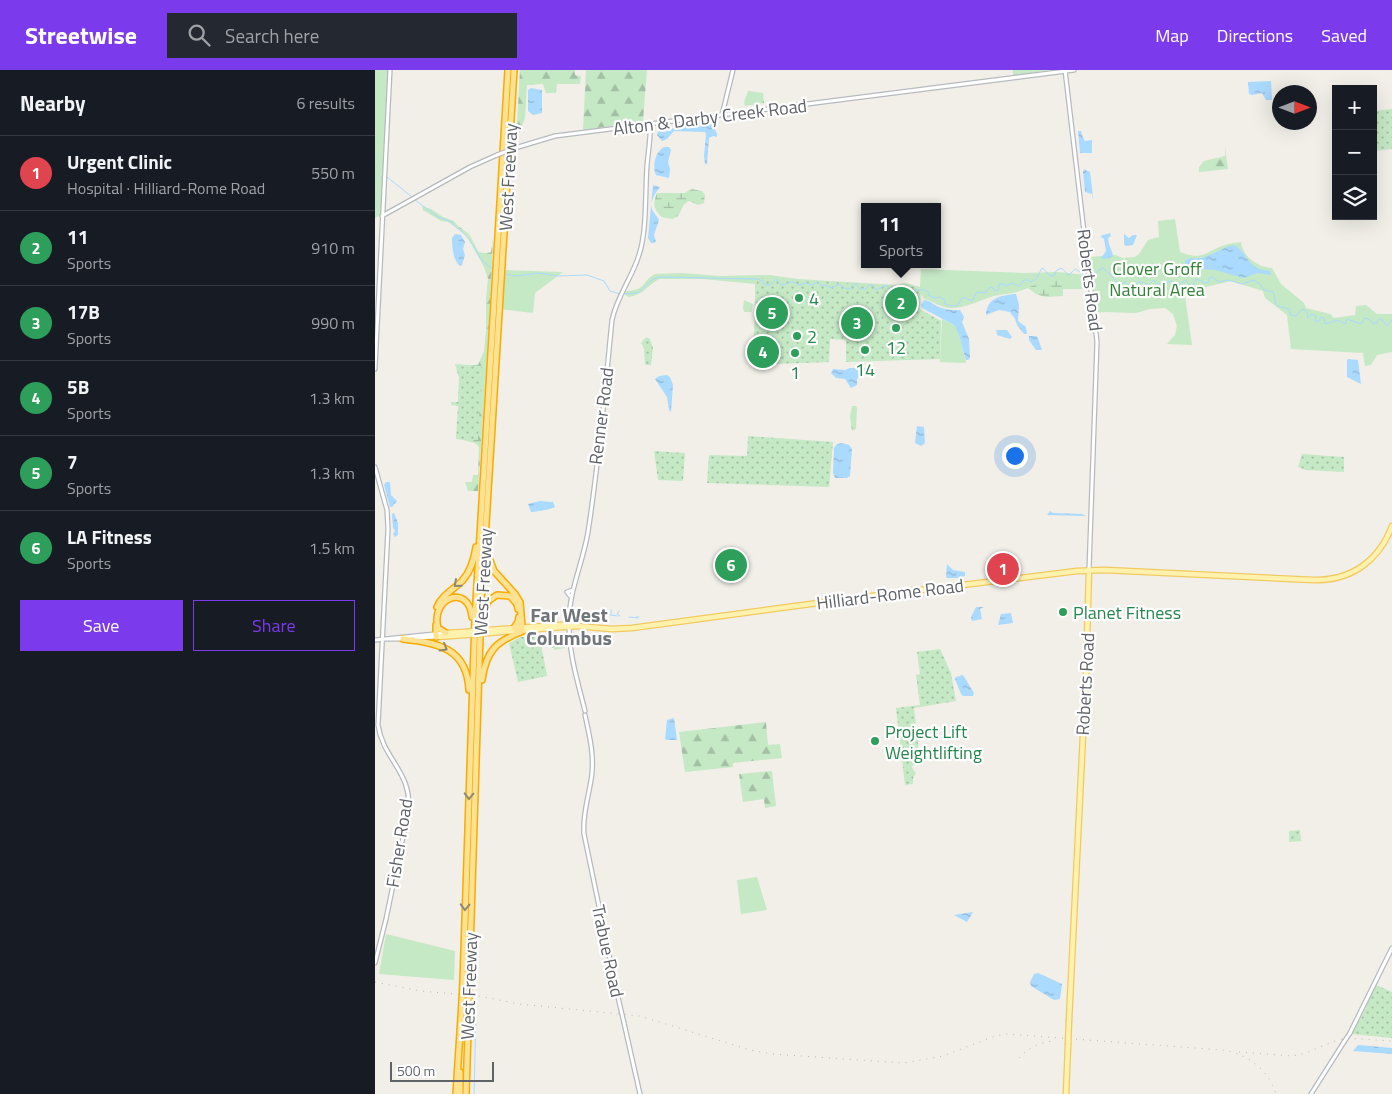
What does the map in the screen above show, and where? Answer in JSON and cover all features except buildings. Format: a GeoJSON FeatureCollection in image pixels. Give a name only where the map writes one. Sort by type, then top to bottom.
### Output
{"type":"FeatureCollection","features":[{"type":"Feature","properties":{"kind":"highway","name":"West Freeway"},"geometry":{"type":"LineString","coordinates":[[458,1094],[473,685],[508,70]]}},
{"type":"Feature","properties":{"kind":"highway","name":"West Freeway"},"geometry":{"type":"LineString","coordinates":[[467,1094],[484,507],[502,273],[514,70]]}},
{"type":"Feature","properties":{"kind":"highway"},"geometry":{"type":"LineString","coordinates":[[484,507],[489,558],[497,575],[515,594],[519,602],[523,629]]}},
{"type":"Feature","properties":{"kind":"highway"},"geometry":{"type":"LineString","coordinates":[[436,635],[435,614],[438,605],[443,596],[465,577],[474,560],[484,507]]}},
{"type":"Feature","properties":{"kind":"highway"},"geometry":{"type":"LineString","coordinates":[[480,645],[487,604],[495,596],[506,595],[517,604],[519,620],[515,629],[523,629]]}},
{"type":"Feature","properties":{"kind":"highway"},"geometry":{"type":"LineString","coordinates":[[446,633],[437,626],[439,609],[448,599],[462,598],[469,604],[472,615],[473,685]]}},
{"type":"Feature","properties":{"kind":"highway"},"geometry":{"type":"LineString","coordinates":[[473,882],[480,699],[483,667],[489,654],[497,645],[523,629]]}},
{"type":"Feature","properties":{"kind":"highway"},"geometry":{"type":"LineString","coordinates":[[403,639],[438,644],[450,651],[461,663],[469,685],[468,735],[470,747]]}},
{"type":"Feature","properties":{"kind":"highway"},"geometry":{"type":"LineString","coordinates":[[458,1094],[462,1000]]}},
{"type":"Feature","properties":{"kind":"main road"},"geometry":{"type":"LineString","coordinates":[[375,369],[390,70]]}},
{"type":"Feature","properties":{"kind":"main road"},"geometry":{"type":"LineString","coordinates":[[722,115],[733,70]]}},
{"type":"Feature","properties":{"kind":"main road","name":"Roberts Road"},"geometry":{"type":"LineString","coordinates":[[1066,70],[1097,350],[1087,661],[1066,1094]]}},
{"type":"Feature","properties":{"kind":"main road","name":"Roberts Road"},"geometry":{"type":"LineString","coordinates":[[1066,70],[1081,215]]}},
{"type":"Feature","properties":{"kind":"main road","name":"Alton & Darby Creek Road"},"geometry":{"type":"LineString","coordinates":[[382,216],[470,167],[515,148],[547,138],[1074,70]]}},
{"type":"Feature","properties":{"kind":"main road"},"geometry":{"type":"LineString","coordinates":[[1070,115],[1072,122]]}},
{"type":"Feature","properties":{"kind":"main road","name":"Renner Road"},"geometry":{"type":"LineString","coordinates":[[569,626],[571,597],[567,592],[573,590],[588,530],[612,320],[617,300],[635,264],[641,247],[650,124]]}},
{"type":"Feature","properties":{"kind":"main road"},"geometry":{"type":"LineString","coordinates":[[1075,158],[1077,166]]}},
{"type":"Feature","properties":{"kind":"main road","name":"Fisher Road"},"geometry":{"type":"LineString","coordinates":[[375,467],[388,518],[378,727],[384,747],[405,780],[409,803],[389,908],[375,963]]}},
{"type":"Feature","properties":{"kind":"main road","name":"Hilliard-Rome Road"},"geometry":{"type":"LineString","coordinates":[[523,629],[593,625],[603,628],[632,628],[855,598],[1089,570],[1333,579],[1354,572],[1371,560],[1383,546],[1392,526]]}},
{"type":"Feature","properties":{"kind":"main road","name":"Trabue Road"},"geometry":{"type":"LineString","coordinates":[[569,626],[571,650],[593,757],[592,776],[583,824],[584,838],[640,1094]]}},
{"type":"Feature","properties":{"kind":"main road"},"geometry":{"type":"LineString","coordinates":[[375,640],[515,629]]}},
{"type":"Feature","properties":{"kind":"main road"},"geometry":{"type":"LineString","coordinates":[[382,639],[403,639],[446,633],[465,633]]}},
{"type":"Feature","properties":{"kind":"main road"},"geometry":{"type":"LineString","coordinates":[[1311,1094],[1350,1033],[1392,948]]}},
{"type":"Feature","properties":{"kind":"green space"},"geometry":{"type":"Polygon","coordinates":[[[375,70],[388,70],[381,215],[375,218],[375,70]]]}},
{"type":"Feature","properties":{"kind":"green space"},"geometry":{"type":"Polygon","coordinates":[[[520,70],[575,70],[575,75],[581,76],[580,84],[557,84],[556,93],[546,93],[543,84],[527,85],[525,118],[516,141],[520,70]]]}},
{"type":"Feature","properties":{"kind":"green space"},"geometry":{"type":"Polygon","coordinates":[[[586,70],[647,70],[643,121],[583,129],[586,70]]]}},
{"type":"Feature","properties":{"kind":"green space"},"geometry":{"type":"Polygon","coordinates":[[[1013,70],[1048,70],[1013,76],[1013,70]]]}},
{"type":"Feature","properties":{"kind":"green space"},"geometry":{"type":"Polygon","coordinates":[[[748,91],[763,93],[764,103],[745,106],[744,102],[748,91]]]}},
{"type":"Feature","properties":{"kind":"green space"},"geometry":{"type":"Polygon","coordinates":[[[1392,109],[1392,149],[1377,151],[1377,111],[1392,109]]]}},
{"type":"Feature","properties":{"kind":"green space"},"geometry":{"type":"Polygon","coordinates":[[[1225,147],[1228,169],[1199,172],[1199,167],[1204,161],[1225,156],[1225,147]]]}},
{"type":"Feature","properties":{"kind":"green space"},"geometry":{"type":"Polygon","coordinates":[[[692,189],[702,191],[705,195],[704,203],[698,205],[687,202],[683,205],[678,216],[672,219],[662,217],[655,209],[654,203],[657,193],[684,193],[692,189]]]}},
{"type":"Feature","properties":{"kind":"green space"},"geometry":{"type":"Polygon","coordinates":[[[422,206],[454,221],[469,234],[479,252],[491,252],[493,239],[478,491],[468,491],[465,482],[472,482],[473,475],[478,475],[479,447],[475,443],[459,439],[464,365],[478,365],[484,351],[488,279],[484,267],[467,236],[448,222],[441,221],[423,210],[422,206]]]}},
{"type":"Feature","properties":{"kind":"green space","name":"Clover Groff Natural Area"},"geometry":{"type":"Polygon","coordinates":[[[1175,219],[1180,252],[1199,256],[1227,244],[1241,242],[1248,257],[1261,266],[1272,268],[1281,284],[1304,303],[1306,308],[1330,314],[1334,318],[1355,315],[1356,306],[1366,305],[1377,314],[1392,314],[1392,352],[1377,355],[1371,365],[1365,366],[1363,353],[1291,349],[1287,315],[1265,298],[1263,291],[1231,281],[1193,290],[1184,289],[1192,345],[1167,344],[1175,335],[1177,326],[1173,314],[1165,308],[1150,309],[1136,313],[1094,313],[1091,289],[1063,289],[1063,296],[1045,296],[1028,288],[955,308],[949,308],[924,299],[920,292],[915,290],[755,315],[755,284],[703,279],[659,279],[637,295],[628,297],[625,294],[626,291],[641,287],[655,274],[681,273],[720,276],[770,275],[797,279],[897,285],[905,283],[920,287],[921,269],[1025,273],[1058,272],[1089,277],[1089,274],[1092,274],[1089,257],[1115,255],[1123,258],[1135,257],[1148,240],[1159,237],[1158,221],[1175,219]]]}},
{"type":"Feature","properties":{"kind":"green space"},"geometry":{"type":"Polygon","coordinates":[[[502,270],[563,272],[535,293],[533,313],[500,309],[502,270]]]}},
{"type":"Feature","properties":{"kind":"green space"},"geometry":{"type":"Polygon","coordinates":[[[757,278],[921,287],[920,309],[941,321],[940,359],[846,362],[846,340],[830,339],[829,362],[752,365],[757,278]]]}},
{"type":"Feature","properties":{"kind":"green space"},"geometry":{"type":"Polygon","coordinates":[[[1057,278],[1064,283],[1063,287],[1059,293],[1051,297],[1036,294],[1028,288],[1045,279],[1057,278]]]}},
{"type":"Feature","properties":{"kind":"green space"},"geometry":{"type":"Polygon","coordinates":[[[744,300],[753,304],[751,312],[744,312],[744,300]]]}},
{"type":"Feature","properties":{"kind":"green space"},"geometry":{"type":"Polygon","coordinates":[[[942,319],[958,329],[966,363],[940,362],[942,319]]]}},
{"type":"Feature","properties":{"kind":"green space"},"geometry":{"type":"Polygon","coordinates":[[[646,337],[650,339],[653,348],[651,365],[645,365],[644,348],[641,343],[646,337]]]}},
{"type":"Feature","properties":{"kind":"green space"},"geometry":{"type":"Polygon","coordinates":[[[455,364],[482,366],[478,440],[456,439],[458,406],[451,405],[451,402],[458,402],[459,378],[455,364]]]}},
{"type":"Feature","properties":{"kind":"green space"},"geometry":{"type":"Polygon","coordinates":[[[852,406],[857,408],[856,429],[852,431],[850,416],[852,406]]]}},
{"type":"Feature","properties":{"kind":"green space"},"geometry":{"type":"Polygon","coordinates":[[[748,436],[833,442],[829,487],[707,483],[709,455],[747,456],[748,436]]]}},
{"type":"Feature","properties":{"kind":"green space"},"geometry":{"type":"Polygon","coordinates":[[[654,451],[685,453],[683,481],[658,480],[654,451]]]}},
{"type":"Feature","properties":{"kind":"green space"},"geometry":{"type":"Polygon","coordinates":[[[1302,454],[1344,457],[1344,472],[1306,470],[1298,467],[1302,454]]]}},
{"type":"Feature","properties":{"kind":"green space"},"geometry":{"type":"Polygon","coordinates":[[[544,636],[540,639],[547,676],[518,682],[509,643],[521,637],[544,636]]]}},
{"type":"Feature","properties":{"kind":"green space"},"geometry":{"type":"Polygon","coordinates":[[[563,639],[565,648],[554,650],[552,648],[551,641],[563,639]]]}},
{"type":"Feature","properties":{"kind":"green space"},"geometry":{"type":"Polygon","coordinates":[[[940,649],[951,673],[956,701],[914,708],[920,761],[911,767],[916,773],[913,778],[913,784],[905,785],[896,708],[920,705],[916,675],[920,674],[917,652],[940,649]]]}},
{"type":"Feature","properties":{"kind":"green space"},"geometry":{"type":"Polygon","coordinates":[[[766,722],[768,745],[780,744],[782,758],[733,763],[733,767],[685,772],[679,732],[766,722]]]}},
{"type":"Feature","properties":{"kind":"green space"},"geometry":{"type":"Polygon","coordinates":[[[772,771],[776,806],[765,808],[764,799],[743,802],[739,774],[772,771]]]}},
{"type":"Feature","properties":{"kind":"green space"},"geometry":{"type":"Polygon","coordinates":[[[1300,830],[1301,841],[1289,842],[1289,831],[1300,830]]]}},
{"type":"Feature","properties":{"kind":"green space"},"geometry":{"type":"Polygon","coordinates":[[[757,877],[767,910],[741,914],[737,880],[757,877]]]}},
{"type":"Feature","properties":{"kind":"green space"},"geometry":{"type":"Polygon","coordinates":[[[386,934],[455,951],[454,980],[379,974],[386,934]]]}},
{"type":"Feature","properties":{"kind":"green space"},"geometry":{"type":"Polygon","coordinates":[[[1376,985],[1392,992],[1392,1038],[1351,1034],[1361,1018],[1376,985]]]}},
{"type":"Feature","properties":{"kind":"water"},"geometry":{"type":"Polygon","coordinates":[[[1271,81],[1272,100],[1266,100],[1262,93],[1249,94],[1248,82],[1271,81]]]}},
{"type":"Feature","properties":{"kind":"water"},"geometry":{"type":"Polygon","coordinates":[[[531,88],[542,90],[542,113],[533,115],[528,111],[528,90],[531,88]]]}},
{"type":"Feature","properties":{"kind":"water"},"geometry":{"type":"Polygon","coordinates":[[[712,123],[717,137],[709,138],[707,164],[705,164],[704,156],[705,132],[674,131],[667,139],[662,141],[657,135],[661,130],[712,123]]]}},
{"type":"Feature","properties":{"kind":"water"},"geometry":{"type":"Polygon","coordinates":[[[1078,131],[1081,131],[1085,141],[1092,140],[1092,153],[1080,153],[1078,131]]]}},
{"type":"Feature","properties":{"kind":"water"},"geometry":{"type":"Polygon","coordinates":[[[664,147],[669,147],[671,150],[668,162],[670,169],[669,178],[656,175],[655,171],[656,156],[664,147]]]}},
{"type":"Feature","properties":{"kind":"water"},"geometry":{"type":"Polygon","coordinates":[[[1084,169],[1090,172],[1093,200],[1092,194],[1085,192],[1084,169]]]}},
{"type":"Feature","properties":{"kind":"water"},"geometry":{"type":"Polygon","coordinates":[[[653,185],[660,187],[651,202],[653,185]]]}},
{"type":"Feature","properties":{"kind":"water"},"geometry":{"type":"Polygon","coordinates":[[[651,206],[659,220],[654,235],[656,242],[653,243],[648,238],[651,206]]]}},
{"type":"Feature","properties":{"kind":"water"},"geometry":{"type":"Polygon","coordinates":[[[1110,233],[1111,236],[1108,238],[1113,256],[1103,259],[1101,258],[1106,251],[1104,239],[1100,236],[1110,233]]]}},
{"type":"Feature","properties":{"kind":"water"},"geometry":{"type":"Polygon","coordinates":[[[455,234],[461,235],[465,242],[463,249],[465,255],[460,266],[454,257],[452,238],[455,234]]]}},
{"type":"Feature","properties":{"kind":"water"},"geometry":{"type":"Polygon","coordinates":[[[1124,234],[1129,238],[1137,235],[1133,245],[1126,246],[1124,244],[1124,234]]]}},
{"type":"Feature","properties":{"kind":"water"},"geometry":{"type":"Polygon","coordinates":[[[1234,245],[1240,249],[1254,266],[1270,271],[1271,275],[1258,273],[1243,278],[1215,270],[1198,269],[1187,272],[1184,270],[1185,261],[1187,260],[1202,258],[1234,245]]]}},
{"type":"Feature","properties":{"kind":"water"},"geometry":{"type":"Polygon","coordinates":[[[1016,294],[1019,305],[1018,321],[1026,327],[1027,334],[1024,334],[1017,325],[1010,312],[999,310],[986,315],[991,301],[999,297],[1016,294]]]}},
{"type":"Feature","properties":{"kind":"water"},"geometry":{"type":"Polygon","coordinates":[[[924,300],[944,309],[960,310],[964,317],[962,322],[969,339],[970,358],[968,360],[966,360],[954,325],[922,308],[921,305],[924,300]]]}},
{"type":"Feature","properties":{"kind":"water"},"geometry":{"type":"Polygon","coordinates":[[[996,330],[1007,330],[1012,337],[1010,339],[997,335],[996,330]]]}},
{"type":"Feature","properties":{"kind":"water"},"geometry":{"type":"Polygon","coordinates":[[[1029,336],[1036,336],[1038,338],[1042,350],[1036,350],[1029,340],[1029,336]]]}},
{"type":"Feature","properties":{"kind":"water"},"geometry":{"type":"Polygon","coordinates":[[[1348,359],[1358,360],[1361,384],[1347,377],[1348,359]]]}},
{"type":"Feature","properties":{"kind":"water"},"geometry":{"type":"Polygon","coordinates":[[[850,368],[869,368],[872,370],[868,375],[860,375],[857,379],[857,385],[851,388],[845,379],[836,378],[831,373],[833,369],[845,370],[850,368]]]}},
{"type":"Feature","properties":{"kind":"water"},"geometry":{"type":"Polygon","coordinates":[[[667,375],[670,377],[673,385],[671,412],[667,397],[655,379],[659,376],[667,375]]]}},
{"type":"Feature","properties":{"kind":"water"},"geometry":{"type":"Polygon","coordinates":[[[917,426],[924,427],[925,443],[921,446],[915,443],[917,426]]]}},
{"type":"Feature","properties":{"kind":"water"},"geometry":{"type":"Polygon","coordinates":[[[837,444],[849,445],[852,449],[850,476],[847,478],[835,478],[833,473],[834,448],[837,444]]]}},
{"type":"Feature","properties":{"kind":"water"},"geometry":{"type":"Polygon","coordinates":[[[386,482],[390,482],[391,495],[397,501],[392,507],[390,507],[384,485],[386,482]]]}},
{"type":"Feature","properties":{"kind":"water"},"geometry":{"type":"Polygon","coordinates":[[[540,501],[553,502],[555,507],[531,512],[528,504],[540,501]]]}},
{"type":"Feature","properties":{"kind":"water"},"geometry":{"type":"Polygon","coordinates":[[[1050,511],[1053,513],[1082,514],[1086,516],[1047,515],[1050,511]]]}},
{"type":"Feature","properties":{"kind":"water"},"geometry":{"type":"Polygon","coordinates":[[[394,513],[398,523],[398,535],[395,537],[393,534],[395,531],[392,514],[394,513]]]}},
{"type":"Feature","properties":{"kind":"water"},"geometry":{"type":"Polygon","coordinates":[[[947,564],[953,570],[965,572],[965,576],[947,578],[947,564]]]}},
{"type":"Feature","properties":{"kind":"water"},"geometry":{"type":"Polygon","coordinates":[[[976,607],[984,607],[980,609],[982,619],[972,621],[971,617],[976,607]]]}},
{"type":"Feature","properties":{"kind":"water"},"geometry":{"type":"Polygon","coordinates":[[[1011,613],[1013,623],[998,625],[1001,614],[1011,613]]]}},
{"type":"Feature","properties":{"kind":"water"},"geometry":{"type":"Polygon","coordinates":[[[963,675],[974,693],[973,696],[963,696],[961,694],[955,679],[963,675]]]}},
{"type":"Feature","properties":{"kind":"water"},"geometry":{"type":"Polygon","coordinates":[[[674,718],[677,740],[667,740],[665,739],[667,720],[674,718]]]}},
{"type":"Feature","properties":{"kind":"water"},"geometry":{"type":"Polygon","coordinates":[[[973,912],[967,922],[954,915],[973,912]]]}},
{"type":"Feature","properties":{"kind":"water"},"geometry":{"type":"Polygon","coordinates":[[[1038,973],[1062,984],[1060,999],[1054,1000],[1031,986],[1030,982],[1034,974],[1038,973]]]}},
{"type":"Feature","properties":{"kind":"water"},"geometry":{"type":"Polygon","coordinates":[[[1358,1045],[1392,1048],[1392,1054],[1353,1051],[1358,1045]]]}},
{"type":"Feature","properties":{"kind":"waterway"},"geometry":{"type":"LineString","coordinates":[[381,177],[387,177],[412,197]]}},
{"type":"Feature","properties":{"kind":"waterway"},"geometry":{"type":"LineString","coordinates":[[415,200],[438,217],[452,222],[470,241],[483,261],[493,269]]}},
{"type":"Feature","properties":{"kind":"waterway"},"geometry":{"type":"LineString","coordinates":[[503,274],[517,276],[539,273],[558,276],[587,275],[604,281],[610,291],[620,294],[638,293],[653,279],[661,277],[757,279],[763,281],[765,285],[770,285],[776,279],[781,285],[792,282],[799,285],[807,283],[812,285],[817,282],[822,286],[825,285],[832,288],[839,284],[844,288],[850,289],[853,284],[856,284],[860,289],[873,285],[876,290],[886,285],[893,292],[898,287],[906,288],[911,292],[924,290],[929,292],[928,295],[935,298],[940,297],[945,300],[945,304],[953,306],[958,305],[962,298],[972,301],[977,292],[985,293],[992,287],[995,291],[999,289],[999,284],[1005,284],[1006,286],[1012,283],[1020,286],[1024,280],[1030,282],[1036,279],[1042,268],[1054,276],[1056,271],[1061,268],[1069,275],[1075,269],[1085,275],[1094,276],[1103,268],[1112,276],[1118,286],[1125,282],[1129,289],[1133,288],[1138,282],[1148,285],[1154,280],[1158,284],[1171,281],[1179,285],[1185,280],[1190,286],[1193,285],[1196,279],[1206,283],[1212,277],[1219,282],[1228,280],[1242,284],[1254,280],[1264,290],[1273,292],[1276,305],[1290,310],[1290,315],[1296,316],[1302,309],[1307,311],[1308,318],[1312,314],[1316,316],[1315,321],[1319,321],[1321,317],[1324,318],[1325,324],[1338,320],[1345,324],[1347,319],[1361,324],[1365,318],[1369,319],[1372,323],[1377,323],[1381,319],[1387,326],[1392,320]]}},
{"type":"Feature","properties":{"kind":"waterway"},"geometry":{"type":"LineString","coordinates":[[603,608],[605,614],[611,615]]}},
{"type":"Feature","properties":{"kind":"waterway"},"geometry":{"type":"LineString","coordinates":[[611,610],[611,615],[617,616]]}},
{"type":"Feature","properties":{"kind":"waterway"},"geometry":{"type":"LineString","coordinates":[[619,611],[617,614],[620,616]]}},
{"type":"Feature","properties":{"kind":"waterway"},"geometry":{"type":"LineString","coordinates":[[629,617],[638,618]]}},
{"type":"Feature","properties":{"kind":"waterway"},"geometry":{"type":"LineString","coordinates":[[474,1094],[476,1016]]}},
{"type":"Feature","properties":{"kind":"railway"},"geometry":{"type":"LineString","coordinates":[[375,982],[420,991],[479,996],[519,1004],[640,1016],[750,1050],[772,1054],[904,1063],[943,1056],[995,1036],[1006,1034],[1222,1050],[1240,1055],[1256,1064],[1268,1077],[1276,1094]]}},
{"type":"Feature","properties":{"kind":"railway"},"geometry":{"type":"LineString","coordinates":[[1239,1052],[1292,1056],[1306,1053],[1345,1038],[1392,1041]]}},
{"type":"Feature","properties":{"kind":"railway"},"geometry":{"type":"LineString","coordinates":[[1019,1058],[1035,1046],[1054,1041]]}},
{"type":"Feature","properties":{"kind":"place","name":"4"},"geometry":{"type":"Point","coordinates":[799,298]}},
{"type":"Feature","properties":{"kind":"place","name":"11"},"geometry":{"type":"Point","coordinates":[901,303]}},
{"type":"Feature","properties":{"kind":"place","name":"7"},"geometry":{"type":"Point","coordinates":[772,313]}},
{"type":"Feature","properties":{"kind":"place","name":"17B"},"geometry":{"type":"Point","coordinates":[857,323]}},
{"type":"Feature","properties":{"kind":"place","name":"12"},"geometry":{"type":"Point","coordinates":[896,328]}},
{"type":"Feature","properties":{"kind":"place","name":"2"},"geometry":{"type":"Point","coordinates":[797,336]}},
{"type":"Feature","properties":{"kind":"place","name":"14"},"geometry":{"type":"Point","coordinates":[865,350]}},
{"type":"Feature","properties":{"kind":"place","name":"5B"},"geometry":{"type":"Point","coordinates":[763,352]}},
{"type":"Feature","properties":{"kind":"place","name":"1"},"geometry":{"type":"Point","coordinates":[795,353]}},
{"type":"Feature","properties":{"kind":"place","name":"LA Fitness"},"geometry":{"type":"Point","coordinates":[731,565]}},
{"type":"Feature","properties":{"kind":"place","name":"Urgent Clinic"},"geometry":{"type":"Point","coordinates":[1003,569]}},
{"type":"Feature","properties":{"kind":"place","name":"Planet Fitness"},"geometry":{"type":"Point","coordinates":[1063,612]}},
{"type":"Feature","properties":{"kind":"place","name":"Project Lift Weightlifting"},"geometry":{"type":"Point","coordinates":[875,741]}},
{"type":"Feature","properties":{"kind":"district","name":"Far West Columbus"},"geometry":{"type":"Point","coordinates":[569,626]}}]}
